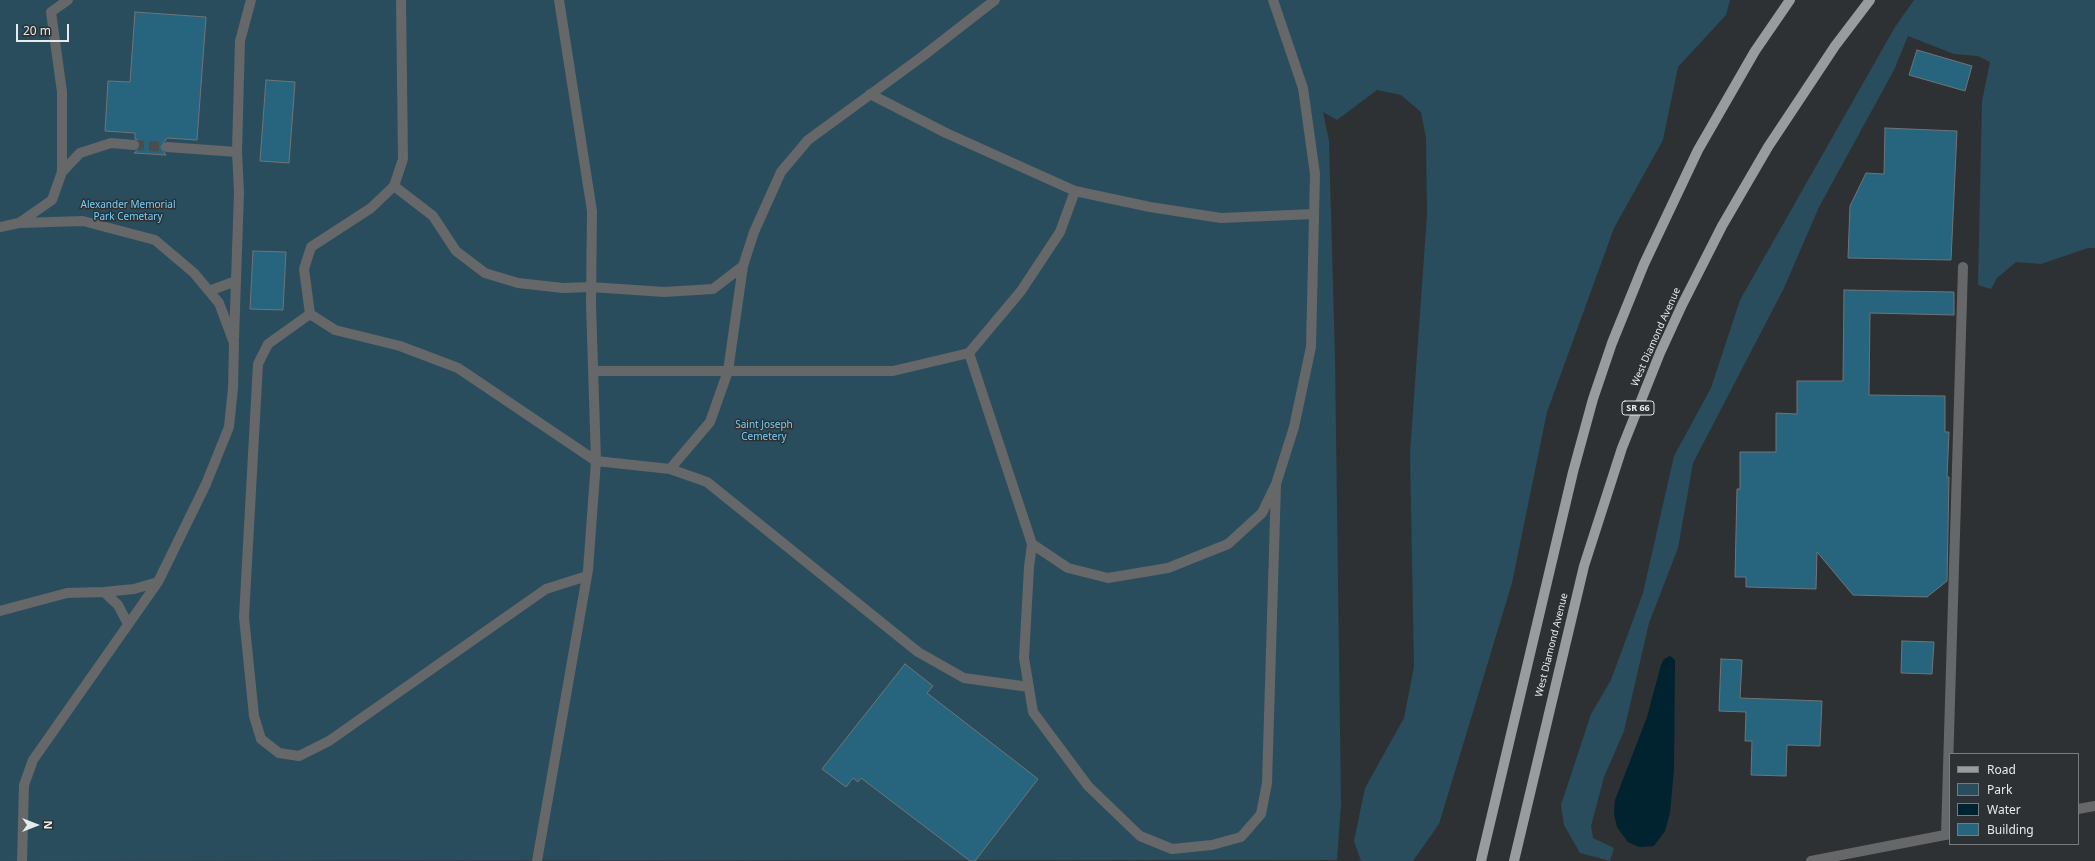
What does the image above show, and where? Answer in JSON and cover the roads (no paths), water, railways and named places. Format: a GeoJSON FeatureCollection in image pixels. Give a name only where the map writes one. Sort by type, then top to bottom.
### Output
{"type":"FeatureCollection","features":[{"type":"Feature","properties":{"kind":"main road","name":"West Diamond Avenue"},"geometry":{"type":"LineString","coordinates":[[1481,861],[1573,472],[1593,399],[1612,344],[1647,257],[1698,150],[1755,51],[1790,0]]}},
{"type":"Feature","properties":{"kind":"main road","name":"West Diamond Avenue"},"geometry":{"type":"LineString","coordinates":[[1514,861],[1584,566],[1622,448],[1660,353],[1682,304],[1722,226],[1768,147],[1835,46],[1870,0]]}},
{"type":"Feature","properties":{"kind":"street"},"geometry":{"type":"LineString","coordinates":[[20,223],[52,200],[62,172],[62,92],[51,12],[68,0]]}},
{"type":"Feature","properties":{"kind":"street"},"geometry":{"type":"LineString","coordinates":[[22,861],[24,785],[33,760],[158,582],[206,484],[229,427],[233,388],[239,192],[237,152],[240,41],[251,0]]}},
{"type":"Feature","properties":{"kind":"street"},"geometry":{"type":"LineString","coordinates":[[402,0],[403,159],[394,186],[371,208],[312,247],[304,269],[310,314],[335,330],[400,346],[458,368],[513,403],[596,461],[670,469],[707,482],[918,652],[964,678],[1029,687]]}},
{"type":"Feature","properties":{"kind":"street"},"geometry":{"type":"LineString","coordinates":[[537,861],[587,576],[596,461],[591,287],[592,211],[559,0]]}},
{"type":"Feature","properties":{"kind":"street"},"geometry":{"type":"LineString","coordinates":[[670,469],[710,422],[728,371],[743,266],[754,232],[781,172],[808,140],[923,56],[995,0]]}},
{"type":"Feature","properties":{"kind":"street"},"geometry":{"type":"LineString","coordinates":[[1032,544],[1068,568],[1108,578],[1168,568],[1228,544],[1262,513],[1276,484],[1294,427],[1311,347],[1315,174],[1303,88],[1273,0]]}},
{"type":"Feature","properties":{"kind":"street"},"geometry":{"type":"LineString","coordinates":[[870,94],[946,133],[1075,191],[1150,207],[1221,218],[1314,214]]}},
{"type":"Feature","properties":{"kind":"street"},"geometry":{"type":"LineString","coordinates":[[62,172],[80,152],[110,143],[134,145]]}},
{"type":"Feature","properties":{"kind":"street"},"geometry":{"type":"LineString","coordinates":[[166,147],[237,152]]}},
{"type":"Feature","properties":{"kind":"street"},"geometry":{"type":"LineString","coordinates":[[394,186],[433,216],[456,251],[485,273],[518,283],[563,288],[591,287],[664,292],[712,289],[743,266]]}},
{"type":"Feature","properties":{"kind":"street"},"geometry":{"type":"LineString","coordinates":[[593,371],[893,370],[969,353],[1021,292],[1060,232],[1075,191]]}},
{"type":"Feature","properties":{"kind":"street"},"geometry":{"type":"LineString","coordinates":[[0,227],[20,223],[83,221],[155,240],[194,273],[219,303],[234,343]]}},
{"type":"Feature","properties":{"kind":"street"},"geometry":{"type":"LineString","coordinates":[[1950,753],[1963,266]]}},
{"type":"Feature","properties":{"kind":"street"},"geometry":{"type":"LineString","coordinates":[[209,291],[236,281]]}},
{"type":"Feature","properties":{"kind":"street"},"geometry":{"type":"LineString","coordinates":[[310,314],[268,344],[258,364],[244,616],[254,716],[261,739],[279,753],[299,756],[330,742],[546,588],[587,576]]}},
{"type":"Feature","properties":{"kind":"street"},"geometry":{"type":"LineString","coordinates":[[969,353],[1032,544],[1029,567],[1024,658],[1033,712],[1088,786],[1140,836],[1172,849],[1212,845],[1241,837],[1261,814],[1267,783],[1276,484]]}},
{"type":"Feature","properties":{"kind":"street"},"geometry":{"type":"LineString","coordinates":[[0,611],[67,593],[104,592],[134,588],[158,582]]}},
{"type":"Feature","properties":{"kind":"street"},"geometry":{"type":"LineString","coordinates":[[104,592],[118,605],[128,624]]}},
{"type":"Feature","properties":{"kind":"street"},"geometry":{"type":"LineString","coordinates":[[1811,861],[1948,834],[1949,796]]}},
{"type":"Feature","properties":{"kind":"street"},"geometry":{"type":"LineString","coordinates":[[2079,809],[2095,806]]}},
{"type":"Feature","properties":{"kind":"water"},"geometry":{"type":"Polygon","coordinates":[[[1670,656],[1675,660],[1674,769],[1670,813],[1665,831],[1654,846],[1639,847],[1628,842],[1617,827],[1614,814],[1615,800],[1647,717],[1661,665],[1664,659],[1670,656]]]}},
{"type":"Feature","properties":{"kind":"tunnel"},"geometry":{"type":"LineString","coordinates":[[134,145],[167,147]]}},
{"type":"Feature","properties":{"kind":"park label","name":"Alexander Memorial Park Cemetary"},"geometry":{"type":"Point","coordinates":[128,210]}},
{"type":"Feature","properties":{"kind":"park label","name":"Saint Joseph Cemetery"},"geometry":{"type":"Point","coordinates":[764,430]}}]}
